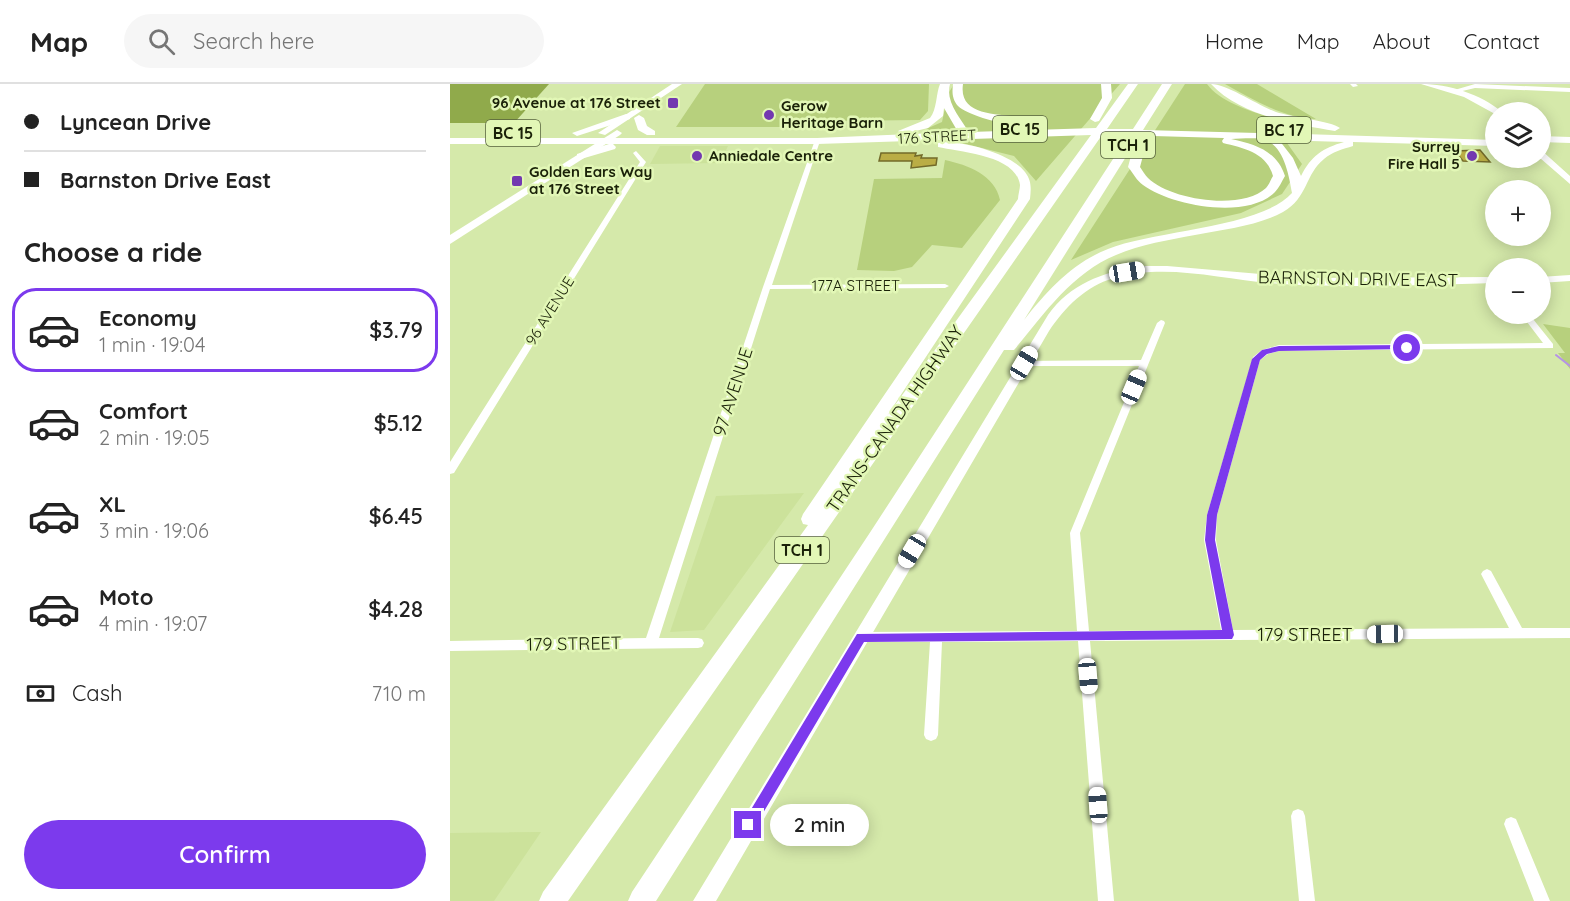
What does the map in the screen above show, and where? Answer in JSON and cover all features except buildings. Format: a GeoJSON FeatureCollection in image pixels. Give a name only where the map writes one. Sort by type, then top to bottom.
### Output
{"type":"FeatureCollection","features":[{"type":"Feature","properties":{"kind":"highway"},"geometry":{"type":"LineString","coordinates":[[958,84],[955,90],[961,103],[984,115],[1076,127]]}},
{"type":"Feature","properties":{"kind":"highway"},"geometry":{"type":"LineString","coordinates":[[944,320],[1096,118],[1108,98],[1106,84]]}},
{"type":"Feature","properties":{"kind":"highway","name":"TRANS-CANADA HIGHWAY"},"geometry":{"type":"LineString","coordinates":[[552,901],[1133,84]]}},
{"type":"Feature","properties":{"kind":"highway","name":"TCH 1"},"geometry":{"type":"LineString","coordinates":[[640,901],[972,390],[1167,84]]}},
{"type":"Feature","properties":{"kind":"highway"},"geometry":{"type":"LineString","coordinates":[[1167,130],[1249,147],[1273,162],[1279,173],[1278,182],[1271,190],[1260,196],[1225,204],[1184,200],[1158,192],[1146,185],[1136,171],[1134,161],[1180,84]]}},
{"type":"Feature","properties":{"kind":"highway"},"geometry":{"type":"LineString","coordinates":[[1216,84],[1240,101],[1284,117],[1392,137]]}},
{"type":"Feature","properties":{"kind":"highway"},"geometry":{"type":"LineString","coordinates":[[878,133],[911,129],[934,120],[939,114],[943,87]]}},
{"type":"Feature","properties":{"kind":"highway"},"geometry":{"type":"LineString","coordinates":[[943,87],[948,106],[965,134]]}},
{"type":"Feature","properties":{"kind":"highway"},"geometry":{"type":"LineString","coordinates":[[577,133],[626,117]]}},
{"type":"Feature","properties":{"kind":"highway"},"geometry":{"type":"LineString","coordinates":[[639,118],[642,128],[651,133]]}},
{"type":"Feature","properties":{"kind":"highway","name":"176 STREET"},"geometry":{"type":"LineString","coordinates":[[450,134],[577,133],[603,137],[636,147],[818,148],[866,140],[1113,126],[1267,135],[1485,138]]}},
{"type":"Feature","properties":{"kind":"highway","name":"176 STREET"},"geometry":{"type":"LineString","coordinates":[[1076,127],[1133,132],[1167,130],[1485,142]]}},
{"type":"Feature","properties":{"kind":"highway","name":"176 STREET"},"geometry":{"type":"LineString","coordinates":[[450,141],[590,141],[616,133],[965,134]]}},
{"type":"Feature","properties":{"kind":"highway"},"geometry":{"type":"LineString","coordinates":[[1267,135],[1275,141],[1295,173],[1298,195]]}},
{"type":"Feature","properties":{"kind":"highway"},"geometry":{"type":"LineString","coordinates":[[972,390],[1064,282],[1087,265],[1111,252],[1145,242],[1238,222],[1271,212],[1298,195],[1312,162],[1325,151],[1350,143],[1392,137]]}},
{"type":"Feature","properties":{"kind":"highway"},"geometry":{"type":"LineString","coordinates":[[673,731],[849,458],[1024,199],[1026,184],[1022,176],[998,157],[976,150],[939,145],[866,140]]}},
{"type":"Feature","properties":{"kind":"highway"},"geometry":{"type":"LineString","coordinates":[[557,141],[565,147],[564,157]]}},
{"type":"Feature","properties":{"kind":"highway"},"geometry":{"type":"LineString","coordinates":[[1551,141],[1570,142]]}},
{"type":"Feature","properties":{"kind":"highway"},"geometry":{"type":"LineString","coordinates":[[581,156],[636,147]]}},
{"type":"Feature","properties":{"kind":"main road"},"geometry":{"type":"LineString","coordinates":[[450,240],[581,156],[603,137]]}},
{"type":"Feature","properties":{"kind":"main road"},"geometry":{"type":"LineString","coordinates":[[450,229],[590,141]]}},
{"type":"Feature","properties":{"kind":"street"},"geometry":{"type":"LineString","coordinates":[[603,137],[626,117],[678,84]]}},
{"type":"Feature","properties":{"kind":"street"},"geometry":{"type":"LineString","coordinates":[[616,133],[690,84]]}},
{"type":"Feature","properties":{"kind":"street"},"geometry":{"type":"LineString","coordinates":[[1425,84],[1455,91],[1485,104]]}},
{"type":"Feature","properties":{"kind":"street"},"geometry":{"type":"LineString","coordinates":[[1517,84],[1523,90]]}},
{"type":"Feature","properties":{"kind":"street"},"geometry":{"type":"LineString","coordinates":[[1455,91],[1475,86],[1523,90],[1570,90]]}},
{"type":"Feature","properties":{"kind":"street","name":"96 AVENUE"},"geometry":{"type":"LineString","coordinates":[[450,470],[643,162],[636,147]]}},
{"type":"Feature","properties":{"kind":"street","name":"97 AVENUE"},"geometry":{"type":"LineString","coordinates":[[651,644],[767,286],[818,148]]}},
{"type":"Feature","properties":{"kind":"street"},"geometry":{"type":"LineString","coordinates":[[1551,163],[1570,181]]}},
{"type":"Feature","properties":{"kind":"street","name":"BARNSTON DRIVE EAST"},"geometry":{"type":"LineString","coordinates":[[704,901],[1024,363],[1053,317],[1070,297],[1090,284],[1127,272],[1176,268],[1280,281],[1485,280]]}},
{"type":"Feature","properties":{"kind":"street"},"geometry":{"type":"LineString","coordinates":[[1551,279],[1570,278]]}},
{"type":"Feature","properties":{"kind":"street","name":"177A STREET"},"geometry":{"type":"LineString","coordinates":[[767,286],[945,286]]}},
{"type":"Feature","properties":{"kind":"street"},"geometry":{"type":"LineString","coordinates":[[1106,901],[1074,541],[1076,527],[1161,323]]}},
{"type":"Feature","properties":{"kind":"street"},"geometry":{"type":"LineString","coordinates":[[1228,635],[1210,540],[1212,515],[1256,359],[1264,352],[1279,348],[1550,346],[1533,324]]}},
{"type":"Feature","properties":{"kind":"street"},"geometry":{"type":"LineString","coordinates":[[1024,363],[1144,363]]}},
{"type":"Feature","properties":{"kind":"street"},"geometry":{"type":"LineString","coordinates":[[1487,574],[1518,633]]}},
{"type":"Feature","properties":{"kind":"street","name":"179 STREET"},"geometry":{"type":"LineString","coordinates":[[861,638],[1570,633]]}},
{"type":"Feature","properties":{"kind":"street"},"geometry":{"type":"LineString","coordinates":[[931,735],[936,637]]}},
{"type":"Feature","properties":{"kind":"street","name":"179 STREET"},"geometry":{"type":"LineString","coordinates":[[450,646],[698,643]]}},
{"type":"Feature","properties":{"kind":"street"},"geometry":{"type":"LineString","coordinates":[[1298,816],[1307,901]]}},
{"type":"Feature","properties":{"kind":"street"},"geometry":{"type":"LineString","coordinates":[[1511,824],[1542,901]]}},
{"type":"Feature","properties":{"kind":"shaded area"},"geometry":{"type":"Polygon","coordinates":[[[450,84],[549,84],[514,123],[450,123],[450,84]]]}},
{"type":"Feature","properties":{"kind":"shaded area"},"geometry":{"type":"Polygon","coordinates":[[[705,84],[929,84],[928,111],[920,120],[829,121],[804,127],[676,127],[705,84]]]}},
{"type":"Feature","properties":{"kind":"shaded area"},"geometry":{"type":"Polygon","coordinates":[[[954,84],[1120,84],[1036,181],[1014,156],[958,142],[926,129],[942,122],[948,94],[954,84]]]}},
{"type":"Feature","properties":{"kind":"shaded area"},"geometry":{"type":"Polygon","coordinates":[[[1185,84],[1207,84],[1215,93],[1239,106],[1306,127],[1287,143],[1302,164],[1282,194],[1241,213],[1113,242],[1071,260],[1185,84]]]}},
{"type":"Feature","properties":{"kind":"shaded area"},"geometry":{"type":"Polygon","coordinates":[[[1225,84],[1257,84],[1316,119],[1281,112],[1225,84]]]}},
{"type":"Feature","properties":{"kind":"shaded area"},"geometry":{"type":"Polygon","coordinates":[[[660,146],[728,146],[720,163],[650,164],[660,146]]]}},
{"type":"Feature","properties":{"kind":"shaded area"},"geometry":{"type":"Polygon","coordinates":[[[945,160],[979,172],[993,184],[1000,200],[962,248],[932,245],[912,267],[894,271],[857,270],[874,179],[942,178],[945,160]]]}},
{"type":"Feature","properties":{"kind":"shaded area"},"geometry":{"type":"Polygon","coordinates":[[[1543,324],[1570,328],[1570,369],[1558,353],[1565,353],[1543,324]]]}},
{"type":"Feature","properties":{"kind":"shaded area"},"geometry":{"type":"Polygon","coordinates":[[[804,493],[704,630],[670,632],[716,496],[804,493]]]}},
{"type":"Feature","properties":{"kind":"shaded area"},"geometry":{"type":"Polygon","coordinates":[[[541,832],[494,901],[450,901],[450,833],[541,832]]]}},
{"type":"Feature","properties":{"kind":"waterway"},"geometry":{"type":"LineString","coordinates":[[1556,355],[1570,366]]}},
{"type":"Feature","properties":{"kind":"place","name":"96 Avenue at 176 Street"},"geometry":{"type":"Point","coordinates":[673,103]}},
{"type":"Feature","properties":{"kind":"place","name":"Gerow Heritage Barn"},"geometry":{"type":"Point","coordinates":[769,115]}},
{"type":"Feature","properties":{"kind":"place","name":"Anniedale Centre"},"geometry":{"type":"Point","coordinates":[697,156]}},
{"type":"Feature","properties":{"kind":"place","name":"Surrey Fire Hall 5"},"geometry":{"type":"Point","coordinates":[1472,156]}},
{"type":"Feature","properties":{"kind":"place","name":"Golden Ears Way at 176 Street"},"geometry":{"type":"Point","coordinates":[517,181]}},
{"type":"Feature","properties":{"kind":"route"},"geometry":{"type":"LineString","coordinates":[[748,825],[861,638],[1228,635],[1210,540],[1212,515],[1256,359],[1264,352],[1279,348],[1407,348]]}}]}
